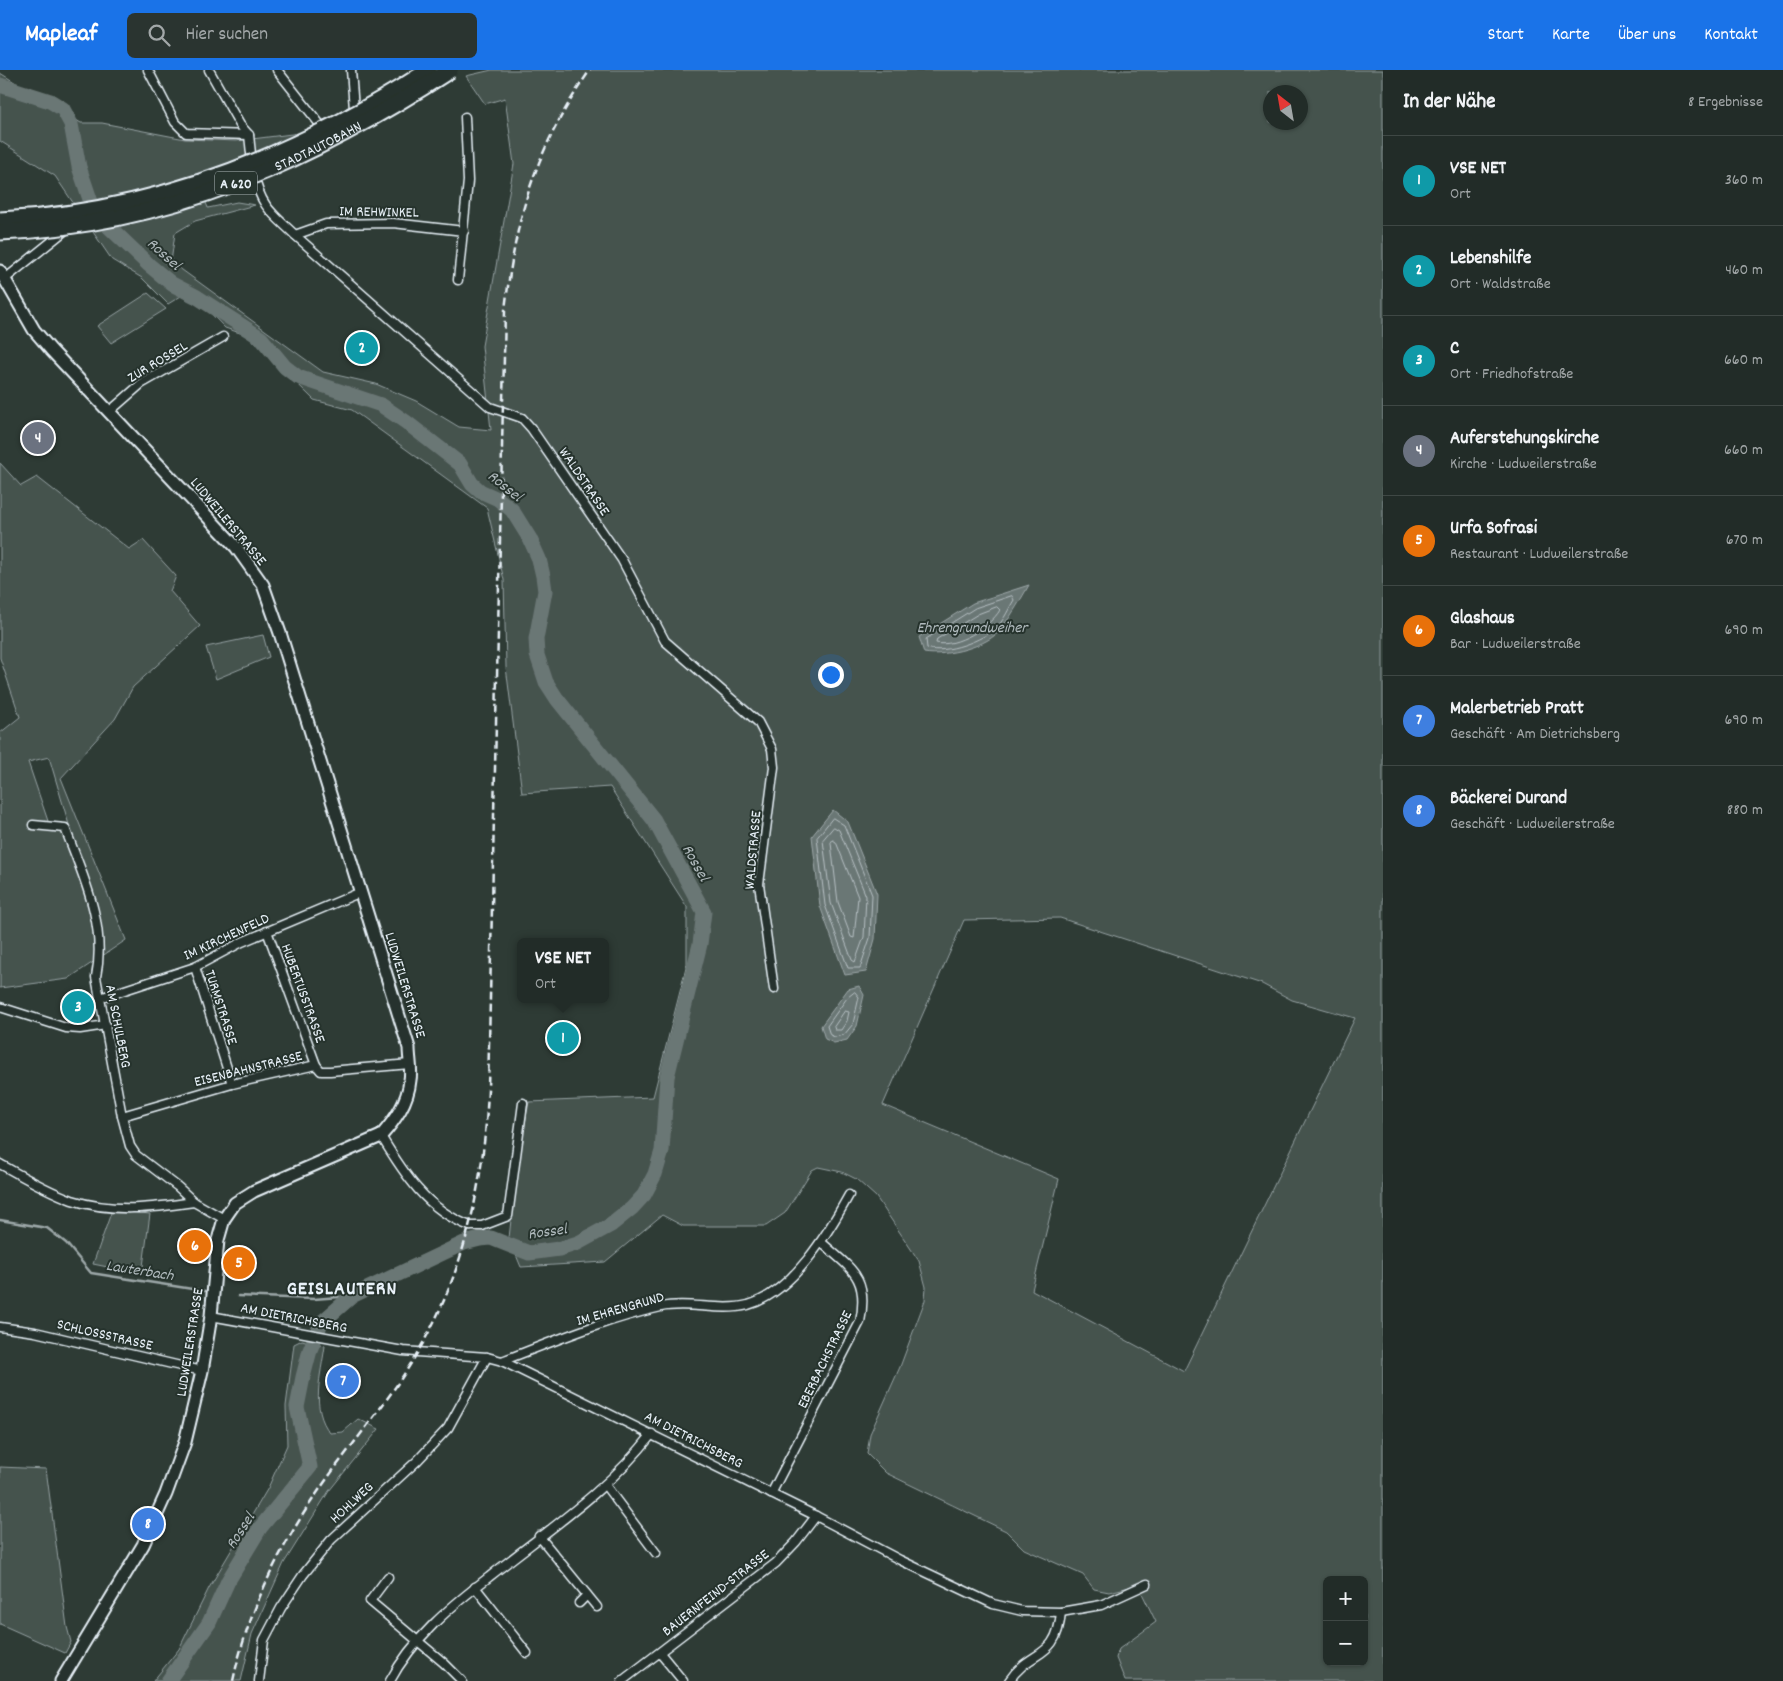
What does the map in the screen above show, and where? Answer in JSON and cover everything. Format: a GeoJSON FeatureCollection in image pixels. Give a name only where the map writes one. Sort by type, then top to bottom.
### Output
{"type":"FeatureCollection","features":[{"type":"Feature","properties":{"kind":"highway","name":"A 620"},"geometry":{"type":"LineString","coordinates":[[0,220],[74,213],[162,194],[219,177],[310,139],[356,115],[429,70]]}},
{"type":"Feature","properties":{"kind":"highway","name":"STADTAUTOBAHN"},"geometry":{"type":"LineString","coordinates":[[0,232],[71,226],[125,217],[222,189],[266,172],[360,126],[450,70]]}},
{"type":"Feature","properties":{"kind":"main road","name":"LUDWEILERSTRASSE"},"geometry":{"type":"LineString","coordinates":[[2,275],[34,330],[205,512],[241,554],[263,586],[271,606],[402,1021],[409,1048],[410,1064],[410,1080],[404,1100],[396,1119],[381,1136],[254,1191],[235,1203],[224,1219],[218,1240],[211,1316],[202,1371],[185,1442],[143,1545],[61,1681]]}},
{"type":"Feature","properties":{"kind":"street"},"geometry":{"type":"LineString","coordinates":[[148,70],[175,122],[186,133],[249,135]]}},
{"type":"Feature","properties":{"kind":"street","name":"WALDSTRASSE"},"geometry":{"type":"LineString","coordinates":[[209,70],[240,125],[249,135],[253,169],[259,195],[268,210],[490,407],[522,418],[532,428],[622,560],[665,641],[758,722],[772,749],[774,767],[759,884],[774,989]]}},
{"type":"Feature","properties":{"kind":"street"},"geometry":{"type":"LineString","coordinates":[[277,70],[322,126],[341,118],[354,109],[350,70]]}},
{"type":"Feature","properties":{"kind":"street"},"geometry":{"type":"LineString","coordinates":[[458,280],[468,181],[465,117]]}},
{"type":"Feature","properties":{"kind":"street"},"geometry":{"type":"LineString","coordinates":[[2,275],[57,239],[79,218]]}},
{"type":"Feature","properties":{"kind":"street","name":"IM REHWINKEL"},"geometry":{"type":"LineString","coordinates":[[295,235],[326,224],[393,223],[464,230]]}},
{"type":"Feature","properties":{"kind":"street","name":"ZUR ROSSEL"},"geometry":{"type":"LineString","coordinates":[[109,412],[141,384],[223,337]]}},
{"type":"Feature","properties":{"kind":"street","name":"AM SCHULBERG"},"geometry":{"type":"LineString","coordinates":[[33,825],[65,828],[88,891],[98,928],[100,959],[96,977],[126,1136],[136,1155],[178,1187],[194,1202],[224,1219]]}},
{"type":"Feature","properties":{"kind":"street","name":"IM KIRCHENFELD"},"geometry":{"type":"LineString","coordinates":[[100,998],[195,967],[267,931],[362,892]]}},
{"type":"Feature","properties":{"kind":"street","name":"HUBERTUSSTRASSE"},"geometry":{"type":"LineString","coordinates":[[267,931],[316,1064]]}},
{"type":"Feature","properties":{"kind":"street","name":"TURMSTRASSE"},"geometry":{"type":"LineString","coordinates":[[195,967],[232,1084]]}},
{"type":"Feature","properties":{"kind":"street"},"geometry":{"type":"LineString","coordinates":[[0,1007],[66,1028],[80,1029],[106,1025]]}},
{"type":"Feature","properties":{"kind":"street","name":"EISENBAHNSTRASSE"},"geometry":{"type":"LineString","coordinates":[[122,1116],[232,1084],[316,1064],[321,1071],[330,1071],[410,1064]]}},
{"type":"Feature","properties":{"kind":"street"},"geometry":{"type":"LineString","coordinates":[[381,1136],[402,1170],[427,1200],[444,1213],[471,1226],[482,1226],[508,1216],[523,1103]]}},
{"type":"Feature","properties":{"kind":"street"},"geometry":{"type":"LineString","coordinates":[[0,1164],[72,1200],[102,1206],[133,1209],[194,1202]]}},
{"type":"Feature","properties":{"kind":"street","name":"IM EHRENGRUND"},"geometry":{"type":"LineString","coordinates":[[502,1361],[625,1317],[663,1307],[714,1307],[748,1304],[776,1290],[822,1243],[849,1195]]}},
{"type":"Feature","properties":{"kind":"street","name":"EBERBACHSTRASSE"},"geometry":{"type":"LineString","coordinates":[[771,1494],[860,1322],[864,1294],[858,1279],[849,1266],[822,1243]]}},
{"type":"Feature","properties":{"kind":"street","name":"AM DIETRICHSBERG"},"geometry":{"type":"LineString","coordinates":[[211,1316],[403,1351],[487,1357],[502,1361],[652,1434],[900,1560],[993,1604],[1022,1611],[1061,1612],[1101,1605],[1147,1584]]}},
{"type":"Feature","properties":{"kind":"street","name":"SCHLOSSSTRASSE"},"geometry":{"type":"LineString","coordinates":[[0,1327],[36,1332],[202,1371]]}},
{"type":"Feature","properties":{"kind":"street","name":"HOHLWEG"},"geometry":{"type":"LineString","coordinates":[[259,1681],[264,1640],[281,1608],[303,1575],[331,1540],[417,1461],[448,1428],[487,1357]]}},
{"type":"Feature","properties":{"kind":"street"},"geometry":{"type":"LineString","coordinates":[[390,1681],[418,1641],[444,1613],[605,1485],[631,1461],[652,1434]]}},
{"type":"Feature","properties":{"kind":"street"},"geometry":{"type":"LineString","coordinates":[[605,1485],[656,1553]]}},
{"type":"Feature","properties":{"kind":"street","name":"BAUERNFEIND-STRASSE"},"geometry":{"type":"LineString","coordinates":[[622,1681],[776,1563],[796,1542],[816,1516]]}},
{"type":"Feature","properties":{"kind":"street"},"geometry":{"type":"LineString","coordinates":[[539,1536],[597,1607]]}},
{"type":"Feature","properties":{"kind":"street"},"geometry":{"type":"LineString","coordinates":[[388,1577],[370,1601],[462,1681]]}},
{"type":"Feature","properties":{"kind":"street"},"geometry":{"type":"LineString","coordinates":[[475,1587],[527,1653]]}},
{"type":"Feature","properties":{"kind":"street"},"geometry":{"type":"LineString","coordinates":[[579,1603],[587,1595]]}},
{"type":"Feature","properties":{"kind":"street"},"geometry":{"type":"LineString","coordinates":[[1009,1681],[1022,1667],[1056,1640],[1061,1612]]}},
{"type":"Feature","properties":{"kind":"street"},"geometry":{"type":"LineString","coordinates":[[660,1653],[683,1681]]}},
{"type":"Feature","properties":{"kind":"shaded area"},"geometry":{"type":"Polygon","coordinates":[[[492,70],[1383,70],[1383,1681],[1125,1681],[1116,1658],[1119,1649],[1156,1622],[1138,1585],[1109,1592],[1094,1589],[1083,1575],[1024,1549],[1006,1531],[886,1473],[867,1454],[870,1434],[900,1367],[925,1300],[926,1287],[919,1261],[876,1197],[856,1179],[842,1172],[818,1167],[812,1170],[785,1213],[766,1226],[683,1226],[662,1215],[605,1262],[521,1267],[509,1238],[517,1166],[529,1102],[653,1097],[687,964],[687,907],[610,787],[522,793],[506,667],[504,580],[487,508],[352,410],[314,400],[249,336],[225,328],[195,297],[186,293],[168,304],[142,278],[112,260],[55,176],[0,141],[0,73],[81,123],[102,123],[185,139],[236,141],[308,132],[196,177],[208,208],[237,202],[255,205],[195,221],[175,233],[171,262],[323,372],[376,384],[416,401],[459,427],[491,430],[482,346],[514,164],[505,98],[485,104],[466,76],[492,70]],[[1060,918],[964,920],[883,1105],[1059,1179],[1032,1290],[1184,1371],[1355,1018],[1292,1000],[1262,984],[1060,918]]]}},
{"type":"Feature","properties":{"kind":"shaded area"},"geometry":{"type":"Polygon","coordinates":[[[148,293],[166,309],[111,343],[97,326],[148,293]]]}},
{"type":"Feature","properties":{"kind":"shaded area"},"geometry":{"type":"Polygon","coordinates":[[[0,463],[21,486],[37,477],[129,549],[143,540],[176,576],[170,591],[200,626],[133,687],[115,719],[61,778],[126,940],[68,979],[0,988],[0,733],[20,717],[0,658],[0,463]],[[49,757],[28,762],[49,824],[69,825],[49,757]]]}},
{"type":"Feature","properties":{"kind":"shaded area"},"geometry":{"type":"Polygon","coordinates":[[[263,635],[269,657],[216,679],[206,647],[263,635]]]}},
{"type":"Feature","properties":{"kind":"shaded area"},"geometry":{"type":"Polygon","coordinates":[[[112,1210],[150,1214],[142,1274],[93,1264],[112,1210]]]}},
{"type":"Feature","properties":{"kind":"shaded area"},"geometry":{"type":"Polygon","coordinates":[[[302,1340],[325,1346],[318,1391],[320,1413],[330,1433],[343,1432],[358,1419],[379,1429],[329,1491],[284,1563],[252,1634],[241,1681],[153,1681],[179,1649],[209,1588],[268,1488],[287,1445],[286,1406],[294,1344],[302,1340]]]}},
{"type":"Feature","properties":{"kind":"shaded area"},"geometry":{"type":"Polygon","coordinates":[[[0,1467],[46,1469],[67,1627],[71,1642],[65,1653],[0,1624],[0,1467]]]}},
{"type":"Feature","properties":{"kind":"water","name":"Ehrengrundweiher"},"geometry":{"type":"Polygon","coordinates":[[[1029,585],[1013,612],[996,635],[977,645],[955,652],[924,653],[919,637],[973,603],[1029,585]]]}},
{"type":"Feature","properties":{"kind":"water"},"geometry":{"type":"Polygon","coordinates":[[[833,810],[848,822],[877,894],[875,939],[866,972],[845,975],[820,906],[812,836],[833,810]]]}},
{"type":"Feature","properties":{"kind":"water"},"geometry":{"type":"Polygon","coordinates":[[[859,986],[864,995],[857,1026],[847,1040],[834,1043],[825,1039],[821,1026],[848,989],[859,986]]]}},
{"type":"Feature","properties":{"kind":"waterway","name":"Rossel"},"geometry":{"type":"LineString","coordinates":[[0,85],[50,101],[63,109],[71,124],[79,167],[93,208],[106,224],[149,265],[172,284],[197,297],[261,338],[285,367],[298,377],[381,405],[460,464],[472,484],[480,491],[498,499],[512,510],[530,539],[539,559],[543,576],[545,591],[536,639],[537,655],[546,682],[557,699],[654,820],[704,912],[700,944],[667,1077],[662,1151],[655,1174],[644,1195],[632,1208],[611,1225],[578,1243],[559,1249],[529,1253],[491,1238],[464,1243],[352,1296],[321,1323],[310,1350],[297,1407],[310,1467],[260,1528],[228,1581],[209,1623],[168,1681]]}},
{"type":"Feature","properties":{"kind":"waterway","name":"Lauterbach"},"geometry":{"type":"LineString","coordinates":[[0,1220],[47,1228],[66,1243],[91,1273],[205,1291]]}},
{"type":"Feature","properties":{"kind":"waterway","name":"Lauterbach"},"geometry":{"type":"LineString","coordinates":[[238,1296],[314,1299],[352,1296]]}},
{"type":"Feature","properties":{"kind":"railway"},"geometry":{"type":"LineString","coordinates":[[233,1681],[239,1655],[257,1603],[294,1529],[324,1483],[403,1376],[431,1329],[458,1263],[476,1196],[486,1126],[488,1090],[505,310],[515,244],[531,184],[555,128],[590,70]]}},
{"type":"Feature","properties":{"kind":"place","name":"Lebenshilfe"},"geometry":{"type":"Point","coordinates":[362,348]}},
{"type":"Feature","properties":{"kind":"place","name":"Auferstehungskirche"},"geometry":{"type":"Point","coordinates":[38,438]}},
{"type":"Feature","properties":{"kind":"place","name":"C"},"geometry":{"type":"Point","coordinates":[78,1007]}},
{"type":"Feature","properties":{"kind":"place","name":"VSE NET"},"geometry":{"type":"Point","coordinates":[563,1038]}},
{"type":"Feature","properties":{"kind":"place","name":"Glashaus"},"geometry":{"type":"Point","coordinates":[195,1246]}},
{"type":"Feature","properties":{"kind":"place","name":"Urfa Sofrasi"},"geometry":{"type":"Point","coordinates":[239,1263]}},
{"type":"Feature","properties":{"kind":"place","name":"Malerbetrieb Pratt"},"geometry":{"type":"Point","coordinates":[343,1381]}},
{"type":"Feature","properties":{"kind":"place","name":"Bäckerei Durand"},"geometry":{"type":"Point","coordinates":[148,1524]}},
{"type":"Feature","properties":{"kind":"district","name":"GEISLAUTERN"},"geometry":{"type":"Point","coordinates":[342,1287]}}]}
